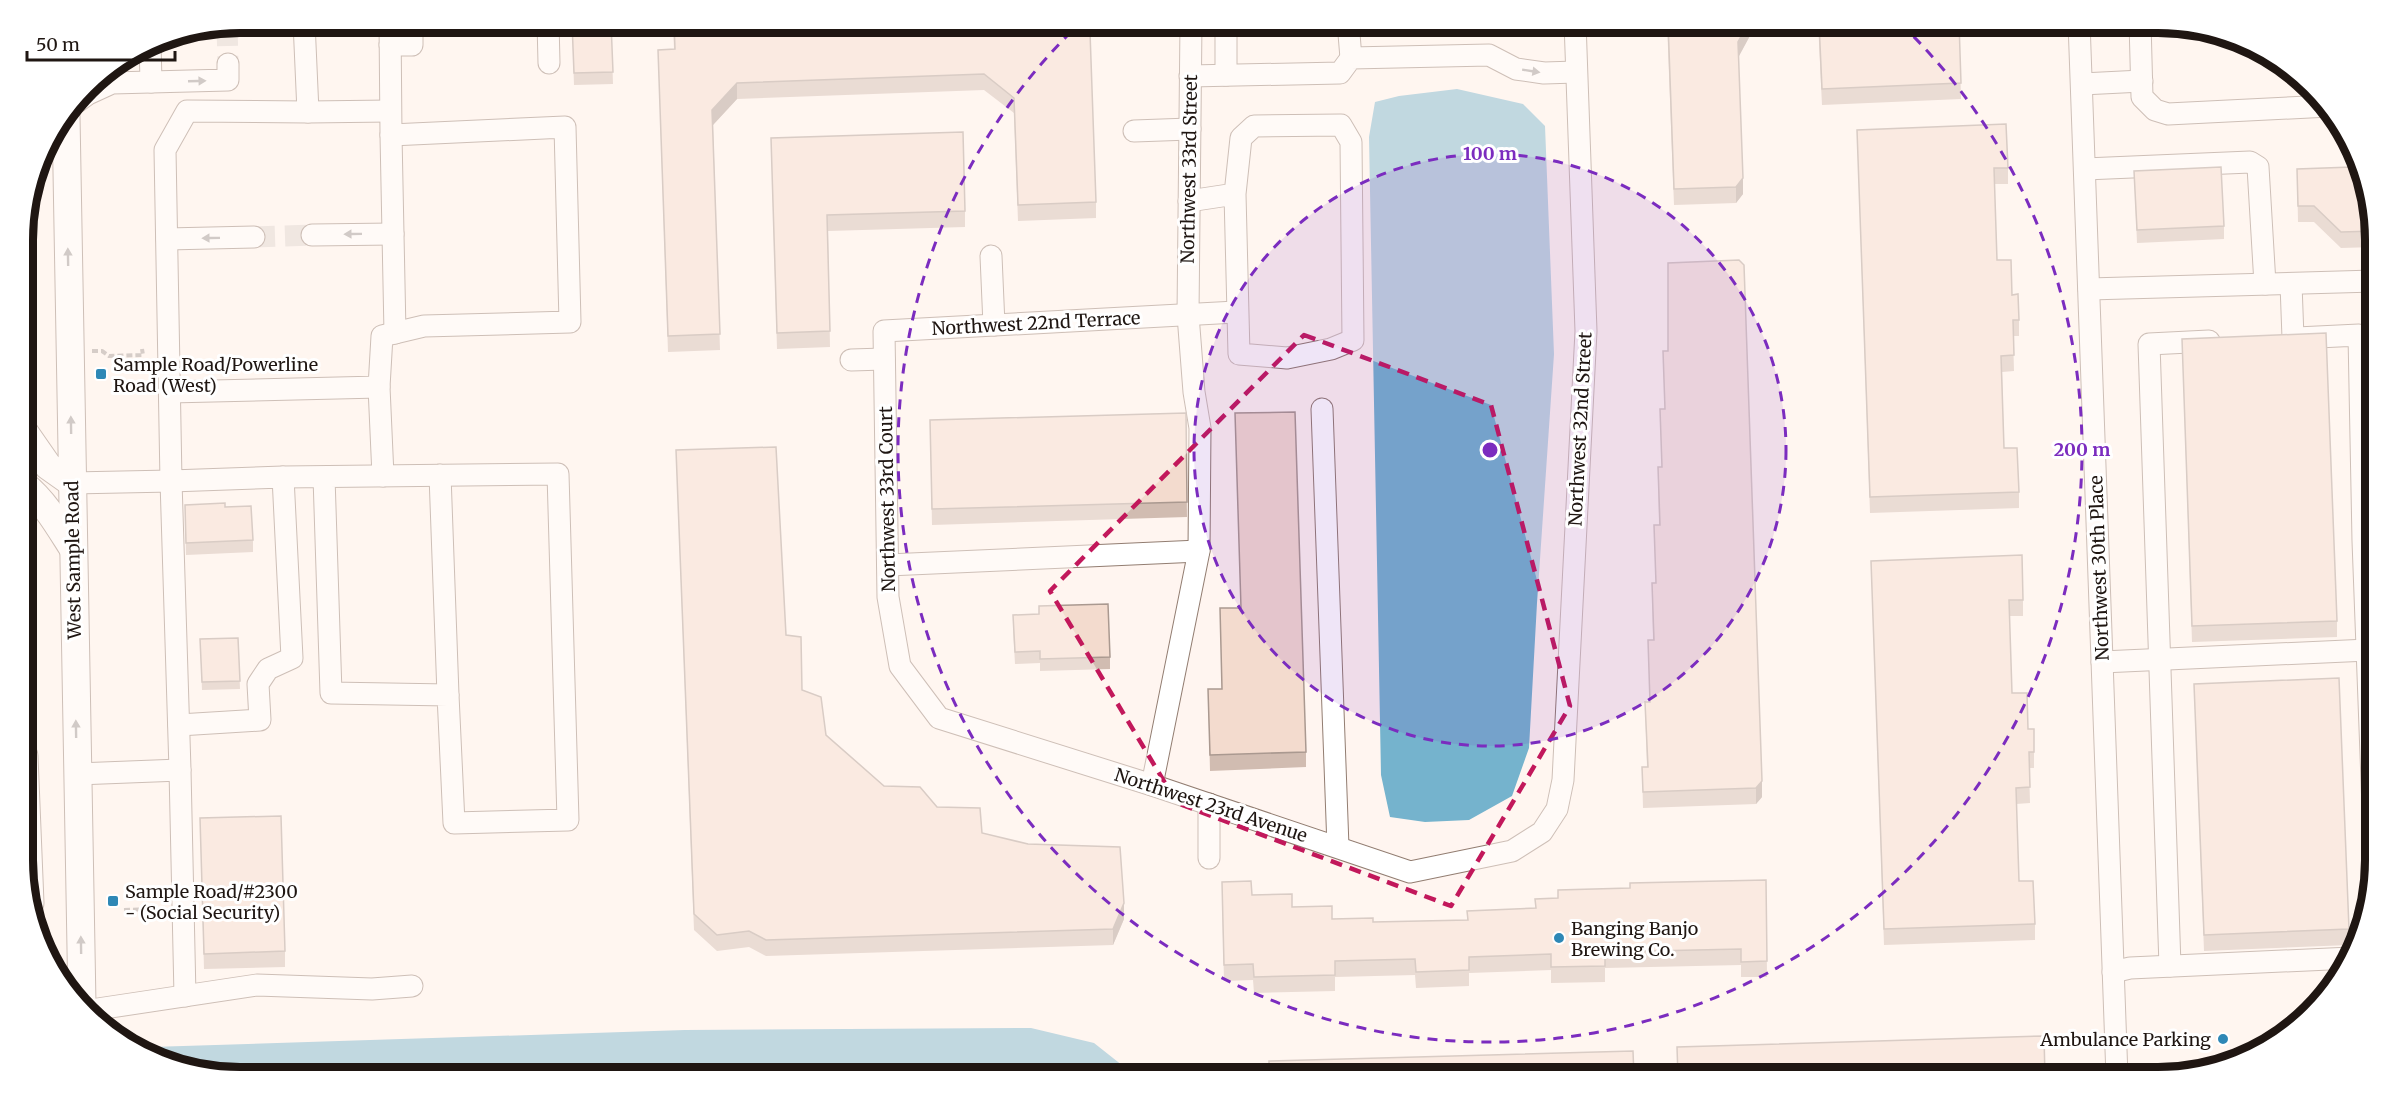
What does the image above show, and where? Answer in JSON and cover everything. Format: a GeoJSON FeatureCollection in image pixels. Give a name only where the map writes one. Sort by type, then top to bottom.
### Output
{"type":"FeatureCollection","features":[{"type":"Feature","properties":{"kind":"main road","name":"West Sample Road"},"geometry":{"type":"LineString","coordinates":[[66,128],[82,992]]}},
{"type":"Feature","properties":{"kind":"main road"},"geometry":{"type":"LineString","coordinates":[[33,444],[48,466],[72,483]]}},
{"type":"Feature","properties":{"kind":"main road"},"geometry":{"type":"LineString","coordinates":[[33,492],[50,512],[73,548]]}},
{"type":"Feature","properties":{"kind":"street"},"geometry":{"type":"LineString","coordinates":[[304,33],[308,112]]}},
{"type":"Feature","properties":{"kind":"street"},"geometry":{"type":"LineString","coordinates":[[390,33],[395,333]]}},
{"type":"Feature","properties":{"kind":"street"},"geometry":{"type":"LineString","coordinates":[[390,45],[412,45],[412,33]]}},
{"type":"Feature","properties":{"kind":"street"},"geometry":{"type":"LineString","coordinates":[[548,33],[549,63]]}},
{"type":"Feature","properties":{"kind":"street","name":"Northwest 33rd Street"},"geometry":{"type":"LineString","coordinates":[[1152,785],[1199,551],[1200,428],[1194,392],[1188,315],[1191,33]]}},
{"type":"Feature","properties":{"kind":"street"},"geometry":{"type":"LineString","coordinates":[[1226,33],[1226,75]]}},
{"type":"Feature","properties":{"kind":"street"},"geometry":{"type":"LineString","coordinates":[[1190,76],[1340,73],[1351,58],[1349,33]]}},
{"type":"Feature","properties":{"kind":"street","name":"Northwest 32nd Street"},"geometry":{"type":"LineString","coordinates":[[1542,832],[1557,809],[1563,780],[1584,355],[1585,321],[1575,33]]}},
{"type":"Feature","properties":{"kind":"street","name":"Northwest 30th Place"},"geometry":{"type":"LineString","coordinates":[[2080,33],[2117,1067]]}},
{"type":"Feature","properties":{"kind":"street"},"geometry":{"type":"LineString","coordinates":[[2140,33],[2142,97],[2155,110],[2168,114],[2315,107]]}},
{"type":"Feature","properties":{"kind":"street"},"geometry":{"type":"LineString","coordinates":[[150,54],[151,82]]}},
{"type":"Feature","properties":{"kind":"street"},"geometry":{"type":"LineString","coordinates":[[1351,58],[1489,55],[1516,69],[1544,73],[1576,72]]}},
{"type":"Feature","properties":{"kind":"street"},"geometry":{"type":"LineString","coordinates":[[98,89],[112,83],[228,80],[228,64]]}},
{"type":"Feature","properties":{"kind":"street"},"geometry":{"type":"LineString","coordinates":[[2082,84],[2142,81]]}},
{"type":"Feature","properties":{"kind":"street"},"geometry":{"type":"LineString","coordinates":[[185,996],[171,481],[165,150],[187,111],[390,111]]}},
{"type":"Feature","properties":{"kind":"street"},"geometry":{"type":"LineString","coordinates":[[1341,125],[1351,142],[1353,340],[1331,349],[1287,358],[1239,354],[1236,312],[1235,194],[1241,138],[1254,126],[1341,125]]}},
{"type":"Feature","properties":{"kind":"street"},"geometry":{"type":"LineString","coordinates":[[383,476],[379,387],[382,336],[423,326],[570,322],[565,127],[391,135]]}},
{"type":"Feature","properties":{"kind":"street"},"geometry":{"type":"LineString","coordinates":[[1134,130],[1190,129]]}},
{"type":"Feature","properties":{"kind":"street"},"geometry":{"type":"LineString","coordinates":[[2085,169],[2250,162],[2258,167],[2265,284]]}},
{"type":"Feature","properties":{"kind":"street"},"geometry":{"type":"LineString","coordinates":[[1189,201],[1235,194]]}},
{"type":"Feature","properties":{"kind":"street"},"geometry":{"type":"LineString","coordinates":[[312,235],[393,234]]}},
{"type":"Feature","properties":{"kind":"street"},"geometry":{"type":"LineString","coordinates":[[167,239],[254,237]]}},
{"type":"Feature","properties":{"kind":"street"},"geometry":{"type":"LineString","coordinates":[[992,256],[994,325]]}},
{"type":"Feature","properties":{"kind":"street"},"geometry":{"type":"LineString","coordinates":[[2089,289],[2365,281]]}},
{"type":"Feature","properties":{"kind":"street"},"geometry":{"type":"LineString","coordinates":[[2291,284],[2293,338]]}},
{"type":"Feature","properties":{"kind":"street","name":"Northwest 22nd Terrace"},"geometry":{"type":"LineString","coordinates":[[884,331],[1236,312]]}},
{"type":"Feature","properties":{"kind":"street","name":"Northwest 33rd Court"},"geometry":{"type":"LineString","coordinates":[[884,331],[888,597],[900,666]]}},
{"type":"Feature","properties":{"kind":"street"},"geometry":{"type":"LineString","coordinates":[[2269,339],[2359,335],[2365,571]]}},
{"type":"Feature","properties":{"kind":"street"},"geometry":{"type":"LineString","coordinates":[[2170,966],[2149,344],[2233,340]]}},
{"type":"Feature","properties":{"kind":"street"},"geometry":{"type":"LineString","coordinates":[[851,360],[884,359]]}},
{"type":"Feature","properties":{"kind":"street"},"geometry":{"type":"LineString","coordinates":[[170,392],[379,387]]}},
{"type":"Feature","properties":{"kind":"street"},"geometry":{"type":"LineString","coordinates":[[1322,409],[1338,847]]}},
{"type":"Feature","properties":{"kind":"street"},"geometry":{"type":"LineString","coordinates":[[72,483],[283,477],[558,474],[568,820],[453,823],[440,476]]}},
{"type":"Feature","properties":{"kind":"street"},"geometry":{"type":"LineString","coordinates":[[179,725],[260,720],[258,684],[267,669],[292,658],[283,477]]}},
{"type":"Feature","properties":{"kind":"street"},"geometry":{"type":"LineString","coordinates":[[324,477],[331,693],[448,695]]}},
{"type":"Feature","properties":{"kind":"street"},"geometry":{"type":"LineString","coordinates":[[888,565],[1199,551]]}},
{"type":"Feature","properties":{"kind":"street"},"geometry":{"type":"LineString","coordinates":[[2103,662],[2365,650]]}},
{"type":"Feature","properties":{"kind":"street","name":"Northwest 23rd Avenue"},"geometry":{"type":"LineString","coordinates":[[900,666],[939,718],[1152,785],[1410,872],[1512,851],[1542,832]]}},
{"type":"Feature","properties":{"kind":"street"},"geometry":{"type":"LineString","coordinates":[[77,774],[180,770]]}},
{"type":"Feature","properties":{"kind":"street"},"geometry":{"type":"LineString","coordinates":[[1209,804],[1209,858]]}},
{"type":"Feature","properties":{"kind":"street"},"geometry":{"type":"LineString","coordinates":[[2114,972],[2130,968],[2340,959]]}},
{"type":"Feature","properties":{"kind":"street"},"geometry":{"type":"LineString","coordinates":[[97,1009],[257,985],[372,989],[412,986]]}},
{"type":"Feature","properties":{"kind":"path"},"geometry":{"type":"LineString","coordinates":[[88,351],[102,351],[109,356],[143,355],[142,350]]}},
{"type":"Feature","properties":{"kind":"path"},"geometry":{"type":"LineString","coordinates":[[124,910],[162,909]]}},
{"type":"Feature","properties":{"kind":"highlighted area"},"geometry":{"type":"Polygon","coordinates":[[[1304,335],[1491,405],[1570,706],[1451,906],[1177,803],[1050,591],[1304,335]]]}},
{"type":"Feature","properties":{"kind":"water"},"geometry":{"type":"Polygon","coordinates":[[[1457,89],[1523,104],[1545,126],[1554,354],[1529,748],[1512,796],[1469,820],[1425,822],[1390,817],[1381,775],[1369,137],[1375,102],[1399,96],[1457,89]]]}},
{"type":"Feature","properties":{"kind":"water"},"geometry":{"type":"Polygon","coordinates":[[[1031,1028],[1094,1043],[1124,1067],[240,1067],[199,1063],[153,1047],[685,1030],[1031,1028]]]}},
{"type":"Feature","properties":{"kind":"building"},"geometry":{"type":"Polygon","coordinates":[[[572,33],[611,33],[613,72],[574,73],[572,33]]]}},
{"type":"Feature","properties":{"kind":"building"},"geometry":{"type":"Polygon","coordinates":[[[674,33],[1090,33],[1096,202],[1018,205],[1014,98],[984,74],[737,83],[712,110],[720,334],[668,336],[658,50],[675,49],[674,33]]]}},
{"type":"Feature","properties":{"kind":"building"},"geometry":{"type":"Polygon","coordinates":[[[1668,33],[1743,33],[1738,42],[1743,178],[1736,187],[1674,189],[1668,33]]]}},
{"type":"Feature","properties":{"kind":"building"},"geometry":{"type":"Polygon","coordinates":[[[1819,33],[1959,33],[1961,83],[1822,89],[1819,33]]]}},
{"type":"Feature","properties":{"kind":"building"},"geometry":{"type":"Polygon","coordinates":[[[2006,124],[2008,168],[1994,168],[1997,260],[2011,260],[2012,295],[2018,294],[2019,320],[2013,320],[2014,355],[2001,356],[2004,448],[2017,448],[2019,492],[1870,497],[1857,130],[2006,124]]]}},
{"type":"Feature","properties":{"kind":"building"},"geometry":{"type":"Polygon","coordinates":[[[963,132],[965,211],[827,215],[830,331],[777,333],[771,138],[963,132]]]}},
{"type":"Feature","properties":{"kind":"building"},"geometry":{"type":"Polygon","coordinates":[[[2221,167],[2224,226],[2137,230],[2134,171],[2221,167]]]}},
{"type":"Feature","properties":{"kind":"building"},"geometry":{"type":"Polygon","coordinates":[[[2351,167],[2358,186],[2364,231],[2341,232],[2314,206],[2298,206],[2297,169],[2351,167]]]}},
{"type":"Feature","properties":{"kind":"building"},"geometry":{"type":"Polygon","coordinates":[[[1739,260],[1744,265],[1762,781],[1756,788],[1643,792],[1642,767],[1648,767],[1645,702],[1650,702],[1648,640],[1654,640],[1652,583],[1656,583],[1654,525],[1660,525],[1658,467],[1662,467],[1660,409],[1665,409],[1663,351],[1668,351],[1668,263],[1739,260]]]}},
{"type":"Feature","properties":{"kind":"building"},"geometry":{"type":"Polygon","coordinates":[[[2326,333],[2337,621],[2192,626],[2182,339],[2326,333]]]}},
{"type":"Feature","properties":{"kind":"building"},"geometry":{"type":"Polygon","coordinates":[[[1295,412],[1306,752],[1210,755],[1208,689],[1222,689],[1220,608],[1241,608],[1235,413],[1295,412]]]}},
{"type":"Feature","properties":{"kind":"building"},"geometry":{"type":"Polygon","coordinates":[[[1186,413],[1187,502],[932,509],[930,420],[1186,413]]]}},
{"type":"Feature","properties":{"kind":"building"},"geometry":{"type":"Polygon","coordinates":[[[776,447],[786,635],[801,637],[802,690],[821,697],[826,735],[884,786],[920,787],[937,807],[980,808],[982,833],[1028,844],[1120,847],[1124,903],[1113,929],[766,940],[749,931],[717,935],[694,914],[676,450],[776,447]]]}},
{"type":"Feature","properties":{"kind":"building"},"geometry":{"type":"Polygon","coordinates":[[[225,503],[225,507],[251,506],[253,540],[186,543],[185,505],[225,503]]]}},
{"type":"Feature","properties":{"kind":"building"},"geometry":{"type":"Polygon","coordinates":[[[2022,555],[2023,600],[2009,600],[2012,693],[2027,693],[2028,729],[2034,729],[2034,752],[2029,752],[2030,787],[2016,788],[2019,881],[2033,881],[2035,924],[1884,929],[1871,561],[2022,555]]]}},
{"type":"Feature","properties":{"kind":"building"},"geometry":{"type":"Polygon","coordinates":[[[1108,604],[1110,657],[1040,659],[1040,651],[1015,652],[1013,615],[1039,614],[1039,606],[1108,604]]]}},
{"type":"Feature","properties":{"kind":"building"},"geometry":{"type":"Polygon","coordinates":[[[238,638],[240,681],[202,682],[200,639],[238,638]]]}},
{"type":"Feature","properties":{"kind":"building"},"geometry":{"type":"Polygon","coordinates":[[[2339,678],[2349,929],[2204,935],[2194,684],[2339,678]]]}},
{"type":"Feature","properties":{"kind":"building"},"geometry":{"type":"Polygon","coordinates":[[[281,816],[285,951],[204,954],[200,818],[281,816]]]}},
{"type":"Feature","properties":{"kind":"building"},"geometry":{"type":"Polygon","coordinates":[[[1766,880],[1767,961],[1741,962],[1741,949],[1605,952],[1605,966],[1551,967],[1551,954],[1469,957],[1469,970],[1416,972],[1415,959],[1335,961],[1335,975],[1254,977],[1253,964],[1224,965],[1222,882],[1251,881],[1252,895],[1292,894],[1292,907],[1332,906],[1332,919],[1373,918],[1373,922],[1468,920],[1467,911],[1536,908],[1535,899],[1558,898],[1558,890],[1630,888],[1630,883],[1766,880]]]}},
{"type":"Feature","properties":{"kind":"building"},"geometry":{"type":"Polygon","coordinates":[[[2044,1036],[2045,1067],[1678,1067],[1677,1047],[2044,1036]]]}},
{"type":"Feature","properties":{"kind":"building"},"geometry":{"type":"Polygon","coordinates":[[[1633,1051],[1634,1067],[1269,1067],[1269,1061],[1633,1051]]]}},
{"type":"Feature","properties":{"kind":"tunnel"},"geometry":{"type":"LineString","coordinates":[[227,33],[228,64]]}},
{"type":"Feature","properties":{"kind":"tunnel"},"geometry":{"type":"LineString","coordinates":[[254,237],[312,235]]}},
{"type":"Feature","properties":{"kind":"place","name":"Sample Road/Powerline Road (West)"},"geometry":{"type":"Point","coordinates":[101,374]}},
{"type":"Feature","properties":{"kind":"place","name":"Sample Road/#2300 - (Social Security)"},"geometry":{"type":"Point","coordinates":[113,901]}},
{"type":"Feature","properties":{"kind":"place","name":"Banging Banjo Brewing Co."},"geometry":{"type":"Point","coordinates":[1559,938]}},
{"type":"Feature","properties":{"kind":"place","name":"Ambulance Parking"},"geometry":{"type":"Point","coordinates":[2223,1039]}}]}
